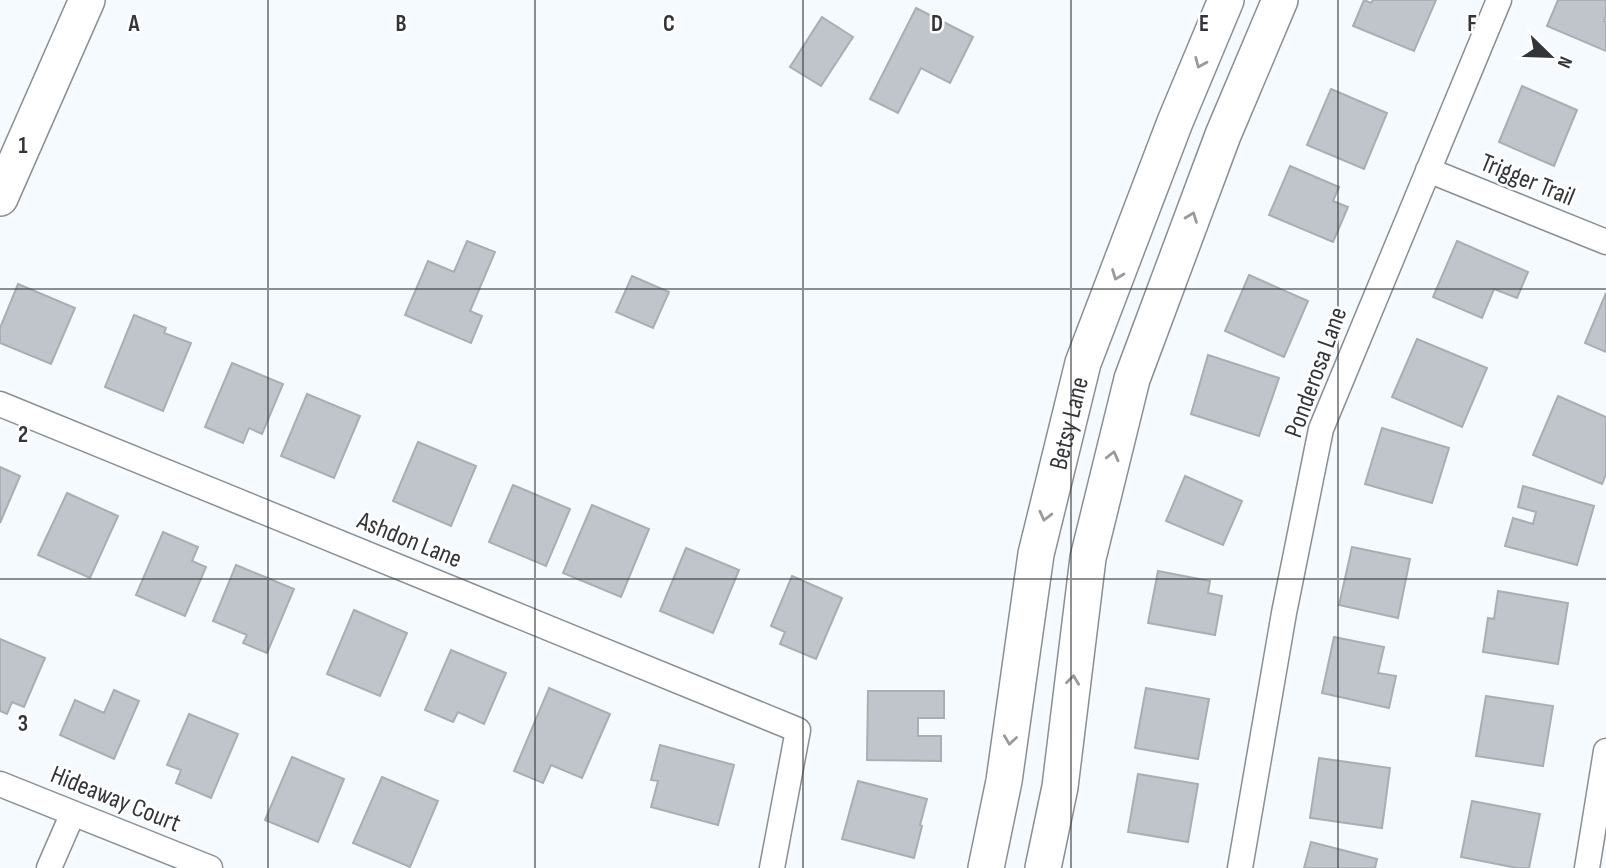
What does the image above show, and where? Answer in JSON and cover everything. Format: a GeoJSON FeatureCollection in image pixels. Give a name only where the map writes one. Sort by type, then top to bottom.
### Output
{"type":"FeatureCollection","features":[{"type":"Feature","properties":{"kind":"main road"},"geometry":{"type":"LineString","coordinates":[[0,198],[86,0]]}},
{"type":"Feature","properties":{"kind":"main road","name":"Betsy Lane"},"geometry":{"type":"LineString","coordinates":[[986,868],[1004,780],[1036,554],[1083,363],[1175,122],[1226,0]]}},
{"type":"Feature","properties":{"kind":"main road","name":"Betsy Lane"},"geometry":{"type":"LineString","coordinates":[[1043,868],[1060,787],[1088,558],[1132,379],[1223,135],[1280,0]]}},
{"type":"Feature","properties":{"kind":"street","name":"Ponderosa Lane"},"geometry":{"type":"LineString","coordinates":[[1240,868],[1284,613],[1321,429],[1499,0]]}},
{"type":"Feature","properties":{"kind":"street","name":"Trigger Trail"},"geometry":{"type":"LineString","coordinates":[[1428,170],[1606,242]]}},
{"type":"Feature","properties":{"kind":"street","name":"Ashdon Lane"},"geometry":{"type":"LineString","coordinates":[[0,404],[798,730],[772,868]]}},
{"type":"Feature","properties":{"kind":"street"},"geometry":{"type":"LineString","coordinates":[[1587,868],[1606,751]]}},
{"type":"Feature","properties":{"kind":"street","name":"Hideaway Court"},"geometry":{"type":"LineString","coordinates":[[0,784],[210,868]]}},
{"type":"Feature","properties":{"kind":"street"},"geometry":{"type":"LineString","coordinates":[[49,868],[73,813]]}},
{"type":"Feature","properties":{"kind":"building"},"geometry":{"type":"Polygon","coordinates":[[[1364,0],[1371,3],[1373,0],[1436,0],[1414,51],[1353,26],[1364,0]]]}},
{"type":"Feature","properties":{"kind":"building"},"geometry":{"type":"Polygon","coordinates":[[[1558,0],[1606,0],[1606,51],[1547,26],[1558,0]]]}},
{"type":"Feature","properties":{"kind":"building"},"geometry":{"type":"Polygon","coordinates":[[[916,8],[973,37],[950,83],[921,68],[898,113],[870,99],[916,8]]]}},
{"type":"Feature","properties":{"kind":"building"},"geometry":{"type":"Polygon","coordinates":[[[822,17],[853,37],[821,86],[790,67],[822,17]]]}},
{"type":"Feature","properties":{"kind":"building"},"geometry":{"type":"Polygon","coordinates":[[[1522,86],[1577,110],[1554,166],[1499,142],[1522,86]]]}},
{"type":"Feature","properties":{"kind":"building"},"geometry":{"type":"Polygon","coordinates":[[[1331,89],[1387,113],[1364,169],[1307,145],[1331,89]]]}},
{"type":"Feature","properties":{"kind":"building"},"geometry":{"type":"Polygon","coordinates":[[[1290,166],[1339,187],[1333,201],[1348,207],[1333,242],[1269,215],[1290,166]]]}},
{"type":"Feature","properties":{"kind":"building"},"geometry":{"type":"Polygon","coordinates":[[[467,241],[495,252],[470,311],[482,316],[471,343],[405,315],[428,261],[454,272],[467,241]]]}},
{"type":"Feature","properties":{"kind":"building"},"geometry":{"type":"Polygon","coordinates":[[[1457,241],[1528,272],[1517,298],[1494,289],[1482,318],[1433,297],[1457,241]]]}},
{"type":"Feature","properties":{"kind":"building"},"geometry":{"type":"Polygon","coordinates":[[[1249,275],[1308,301],[1284,357],[1225,331],[1249,275]]]}},
{"type":"Feature","properties":{"kind":"building"},"geometry":{"type":"Polygon","coordinates":[[[632,276],[669,292],[653,328],[616,312],[632,276]]]}},
{"type":"Feature","properties":{"kind":"building"},"geometry":{"type":"Polygon","coordinates":[[[18,284],[75,308],[51,364],[0,343],[0,328],[18,284]]]}},
{"type":"Feature","properties":{"kind":"building"},"geometry":{"type":"Polygon","coordinates":[[[1606,293],[1606,352],[1585,343],[1606,293]]]}},
{"type":"Feature","properties":{"kind":"building"},"geometry":{"type":"Polygon","coordinates":[[[134,315],[166,328],[164,333],[191,343],[163,411],[105,387],[134,315]]]}},
{"type":"Feature","properties":{"kind":"building"},"geometry":{"type":"Polygon","coordinates":[[[1417,339],[1487,368],[1462,427],[1392,397],[1417,339]]]}},
{"type":"Feature","properties":{"kind":"building"},"geometry":{"type":"Polygon","coordinates":[[[1208,355],[1279,378],[1259,436],[1191,414],[1208,355]]]}},
{"type":"Feature","properties":{"kind":"building"},"geometry":{"type":"Polygon","coordinates":[[[232,363],[283,384],[262,434],[249,428],[243,443],[205,427],[232,363]]]}},
{"type":"Feature","properties":{"kind":"building"},"geometry":{"type":"Polygon","coordinates":[[[307,394],[360,416],[334,478],[281,456],[307,394]]]}},
{"type":"Feature","properties":{"kind":"building"},"geometry":{"type":"Polygon","coordinates":[[[1558,396],[1606,417],[1606,474],[1602,484],[1533,455],[1558,396]]]}},
{"type":"Feature","properties":{"kind":"building"},"geometry":{"type":"Polygon","coordinates":[[[1382,428],[1449,448],[1432,503],[1365,484],[1382,428]]]}},
{"type":"Feature","properties":{"kind":"building"},"geometry":{"type":"Polygon","coordinates":[[[418,442],[476,466],[451,526],[393,501],[418,442]]]}},
{"type":"Feature","properties":{"kind":"building"},"geometry":{"type":"Polygon","coordinates":[[[0,467],[20,476],[0,523],[0,467]]]}},
{"type":"Feature","properties":{"kind":"building"},"geometry":{"type":"Polygon","coordinates":[[[1185,476],[1242,501],[1223,545],[1166,521],[1185,476]]]}},
{"type":"Feature","properties":{"kind":"building"},"geometry":{"type":"Polygon","coordinates":[[[513,485],[570,509],[546,566],[489,542],[513,485]]]}},
{"type":"Feature","properties":{"kind":"building"},"geometry":{"type":"Polygon","coordinates":[[[1523,486],[1594,506],[1577,565],[1505,546],[1513,518],[1533,524],[1536,512],[1518,507],[1523,486]]]}},
{"type":"Feature","properties":{"kind":"building"},"geometry":{"type":"Polygon","coordinates":[[[67,493],[118,516],[90,578],[38,555],[67,493]]]}},
{"type":"Feature","properties":{"kind":"building"},"geometry":{"type":"Polygon","coordinates":[[[592,505],[649,529],[621,597],[563,573],[592,505]]]}},
{"type":"Feature","properties":{"kind":"building"},"geometry":{"type":"Polygon","coordinates":[[[163,532],[198,547],[192,561],[206,567],[185,616],[136,595],[163,532]]]}},
{"type":"Feature","properties":{"kind":"building"},"geometry":{"type":"Polygon","coordinates":[[[1352,547],[1410,559],[1398,618],[1339,605],[1352,547]]]}},
{"type":"Feature","properties":{"kind":"building"},"geometry":{"type":"Polygon","coordinates":[[[686,548],[739,570],[713,633],[660,611],[686,548]]]}},
{"type":"Feature","properties":{"kind":"building"},"geometry":{"type":"Polygon","coordinates":[[[236,565],[294,589],[267,653],[243,643],[247,635],[213,621],[236,565]]]}},
{"type":"Feature","properties":{"kind":"building"},"geometry":{"type":"Polygon","coordinates":[[[1158,571],[1210,581],[1208,593],[1222,596],[1215,635],[1148,623],[1158,571]]]}},
{"type":"Feature","properties":{"kind":"building"},"geometry":{"type":"Polygon","coordinates":[[[792,576],[842,598],[816,659],[780,644],[785,632],[771,626],[792,576]]]}},
{"type":"Feature","properties":{"kind":"building"},"geometry":{"type":"Polygon","coordinates":[[[1498,591],[1568,603],[1558,664],[1483,652],[1488,618],[1494,619],[1498,591]]]}},
{"type":"Feature","properties":{"kind":"building"},"geometry":{"type":"Polygon","coordinates":[[[354,610],[407,633],[380,696],[327,674],[354,610]]]}},
{"type":"Feature","properties":{"kind":"building"},"geometry":{"type":"Polygon","coordinates":[[[1334,637],[1384,647],[1378,673],[1396,676],[1389,708],[1322,693],[1334,637]]]}},
{"type":"Feature","properties":{"kind":"building"},"geometry":{"type":"Polygon","coordinates":[[[0,639],[45,658],[24,707],[12,702],[7,714],[0,711],[0,639]]]}},
{"type":"Feature","properties":{"kind":"building"},"geometry":{"type":"Polygon","coordinates":[[[451,650],[506,673],[484,724],[458,712],[453,722],[425,710],[451,650]]]}},
{"type":"Feature","properties":{"kind":"building"},"geometry":{"type":"Polygon","coordinates":[[[549,688],[610,714],[582,778],[551,765],[543,783],[514,771],[549,688]]]}},
{"type":"Feature","properties":{"kind":"building"},"geometry":{"type":"Polygon","coordinates":[[[1146,688],[1209,699],[1198,759],[1135,748],[1146,688]]]}},
{"type":"Feature","properties":{"kind":"building"},"geometry":{"type":"Polygon","coordinates":[[[114,690],[139,701],[114,759],[60,735],[75,700],[104,713],[114,690]]]}},
{"type":"Feature","properties":{"kind":"building"},"geometry":{"type":"Polygon","coordinates":[[[868,691],[944,691],[944,718],[918,718],[918,736],[941,736],[941,761],[867,760],[868,691]]]}},
{"type":"Feature","properties":{"kind":"building"},"geometry":{"type":"Polygon","coordinates":[[[1486,696],[1553,706],[1543,766],[1476,756],[1486,696]]]}},
{"type":"Feature","properties":{"kind":"building"},"geometry":{"type":"Polygon","coordinates":[[[189,714],[238,734],[211,798],[176,783],[181,770],[167,765],[189,714]]]}},
{"type":"Feature","properties":{"kind":"building"},"geometry":{"type":"Polygon","coordinates":[[[660,745],[734,765],[718,825],[651,807],[658,781],[651,780],[660,745]]]}},
{"type":"Feature","properties":{"kind":"building"},"geometry":{"type":"Polygon","coordinates":[[[292,757],[344,779],[318,842],[265,820],[292,757]]]}},
{"type":"Feature","properties":{"kind":"building"},"geometry":{"type":"Polygon","coordinates":[[[1319,758],[1390,768],[1382,828],[1310,818],[1319,758]]]}},
{"type":"Feature","properties":{"kind":"building"},"geometry":{"type":"Polygon","coordinates":[[[1138,774],[1198,784],[1188,842],[1128,832],[1138,774]]]}},
{"type":"Feature","properties":{"kind":"building"},"geometry":{"type":"Polygon","coordinates":[[[382,777],[438,801],[410,867],[353,843],[382,777]]]}},
{"type":"Feature","properties":{"kind":"building"},"geometry":{"type":"Polygon","coordinates":[[[858,781],[927,799],[914,858],[842,839],[858,781]]]}},
{"type":"Feature","properties":{"kind":"building"},"geometry":{"type":"Polygon","coordinates":[[[1472,801],[1540,814],[1529,868],[1461,857],[1472,801]]]}},
{"type":"Feature","properties":{"kind":"building"},"geometry":{"type":"Polygon","coordinates":[[[1311,842],[1377,859],[1375,868],[1304,868],[1311,842]]]}}]}
